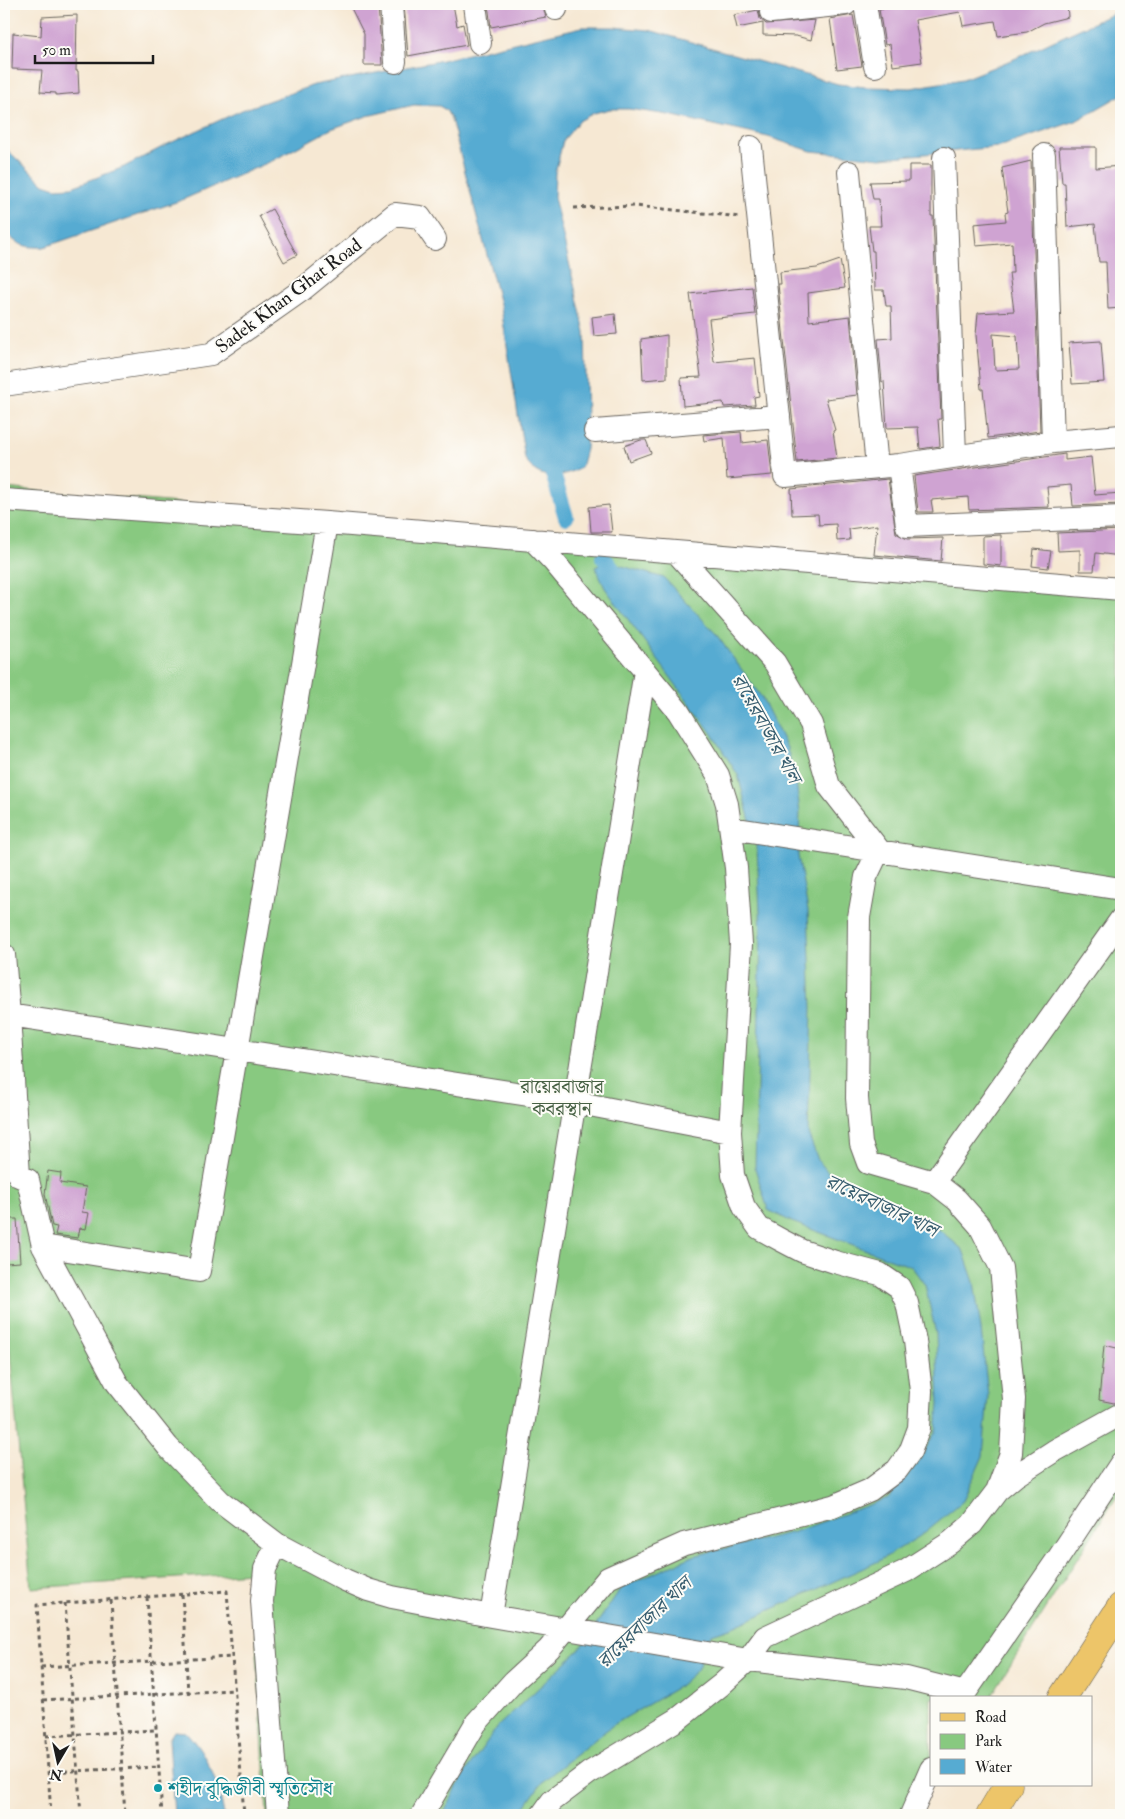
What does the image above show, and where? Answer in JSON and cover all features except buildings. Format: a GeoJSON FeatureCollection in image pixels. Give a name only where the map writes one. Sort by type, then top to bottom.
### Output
{"type":"FeatureCollection","features":[{"type":"Feature","properties":{"kind":"main road"},"geometry":{"type":"LineString","coordinates":[[1063,1696],[1121,1607]]}},
{"type":"Feature","properties":{"kind":"main road"},"geometry":{"type":"LineString","coordinates":[[990,1815],[1007,1786]]}},
{"type":"Feature","properties":{"kind":"street"},"geometry":{"type":"LineString","coordinates":[[391,4],[395,62]]}},
{"type":"Feature","properties":{"kind":"street"},"geometry":{"type":"LineString","coordinates":[[475,4],[480,43]]}},
{"type":"Feature","properties":{"kind":"street"},"geometry":{"type":"LineString","coordinates":[[771,12],[846,4]]}},
{"type":"Feature","properties":{"kind":"street"},"geometry":{"type":"LineString","coordinates":[[865,4],[875,66]]}},
{"type":"Feature","properties":{"kind":"street"},"geometry":{"type":"LineString","coordinates":[[751,147],[785,476],[888,466],[1053,442],[1121,436]]}},
{"type":"Feature","properties":{"kind":"street"},"geometry":{"type":"LineString","coordinates":[[1044,155],[1053,442]]}},
{"type":"Feature","properties":{"kind":"street"},"geometry":{"type":"LineString","coordinates":[[944,158],[955,455]]}},
{"type":"Feature","properties":{"kind":"street"},"geometry":{"type":"LineString","coordinates":[[849,172],[888,466],[907,526],[1121,517]]}},
{"type":"Feature","properties":{"kind":"street","name":"Sadek Khan Ghat Road"},"geometry":{"type":"LineString","coordinates":[[4,385],[211,354],[302,290],[395,214],[420,217],[435,239]]}},
{"type":"Feature","properties":{"kind":"street"},"geometry":{"type":"LineString","coordinates":[[595,431],[779,416]]}},
{"type":"Feature","properties":{"kind":"street"},"geometry":{"type":"LineString","coordinates":[[4,500],[327,523],[1121,589]]}},
{"type":"Feature","properties":{"kind":"street"},"geometry":{"type":"LineString","coordinates":[[43,1246],[199,1271],[327,523]]}},
{"type":"Feature","properties":{"kind":"street"},"geometry":{"type":"LineString","coordinates":[[422,1815],[476,1723],[514,1681],[549,1649],[608,1578],[684,1544],[832,1506],[870,1490],[897,1470],[910,1452],[920,1428],[921,1391],[915,1341],[908,1303],[899,1287],[880,1274],[802,1251],[759,1228],[744,1208],[733,1175],[730,1132],[741,944],[731,828],[727,804],[718,775],[678,711],[532,540]]}},
{"type":"Feature","properties":{"kind":"street"},"geometry":{"type":"LineString","coordinates":[[676,552],[775,664],[812,724],[829,786],[879,850]]}},
{"type":"Feature","properties":{"kind":"street"},"geometry":{"type":"LineString","coordinates":[[491,1616],[645,671]]}},
{"type":"Feature","properties":{"kind":"street"},"geometry":{"type":"LineString","coordinates":[[731,828],[1121,889]]}},
{"type":"Feature","properties":{"kind":"street"},"geometry":{"type":"LineString","coordinates":[[879,850],[866,877],[859,917],[857,1098],[861,1144],[868,1163],[934,1182],[956,1200],[980,1226],[1001,1268],[1014,1399],[1011,1453],[997,1491]]}},
{"type":"Feature","properties":{"kind":"street"},"geometry":{"type":"LineString","coordinates":[[934,1182],[1121,919]]}},
{"type":"Feature","properties":{"kind":"street"},"geometry":{"type":"LineString","coordinates":[[4,955],[19,1176],[28,1180],[43,1246],[117,1383],[168,1447],[220,1501],[277,1544],[323,1570],[368,1590],[491,1616],[748,1660],[906,1678],[968,1696],[1121,1463]]}},
{"type":"Feature","properties":{"kind":"street"},"geometry":{"type":"LineString","coordinates":[[9,1015],[574,1102],[730,1132]]}},
{"type":"Feature","properties":{"kind":"street"},"geometry":{"type":"LineString","coordinates":[[542,1815],[552,1801],[582,1778],[678,1718],[748,1660],[765,1637],[906,1571],[951,1542],[972,1524],[997,1491],[1015,1476],[1054,1451],[1121,1414]]}},
{"type":"Feature","properties":{"kind":"street"},"geometry":{"type":"LineString","coordinates":[[277,1544],[265,1569],[262,1601],[278,1815]]}},
{"type":"Feature","properties":{"kind":"street"},"geometry":{"type":"LineString","coordinates":[[911,1815],[930,1771]]}},
{"type":"Feature","properties":{"kind":"path"},"geometry":{"type":"LineString","coordinates":[[574,208],[635,206],[747,218],[758,204]]}},
{"type":"Feature","properties":{"kind":"path"},"geometry":{"type":"LineString","coordinates":[[51,1815],[37,1605],[227,1591],[244,1815]]}},
{"type":"Feature","properties":{"kind":"path"},"geometry":{"type":"LineString","coordinates":[[182,1594],[188,1692]]}},
{"type":"Feature","properties":{"kind":"path"},"geometry":{"type":"LineString","coordinates":[[147,1597],[162,1815]]}},
{"type":"Feature","properties":{"kind":"path"},"geometry":{"type":"LineString","coordinates":[[111,1600],[125,1815]]}},
{"type":"Feature","properties":{"kind":"path"},"geometry":{"type":"LineString","coordinates":[[65,1603],[81,1815]]}},
{"type":"Feature","properties":{"kind":"path"},"geometry":{"type":"LineString","coordinates":[[41,1667],[232,1656]]}},
{"type":"Feature","properties":{"kind":"path"},"geometry":{"type":"LineString","coordinates":[[43,1700],[234,1690]]}},
{"type":"Feature","properties":{"kind":"path"},"geometry":{"type":"LineString","coordinates":[[46,1736],[156,1730]]}},
{"type":"Feature","properties":{"kind":"path"},"geometry":{"type":"LineString","coordinates":[[48,1772],[158,1767]]}},
{"type":"Feature","properties":{"kind":"green space","name":"রায়েরবাজার কবরস্থান"},"geometry":{"type":"Polygon","coordinates":[[[4,488],[1121,584],[1121,1489],[991,1696],[930,1696],[930,1785],[910,1815],[267,1815],[252,1573],[31,1588],[4,1285],[4,488]]]}},
{"type":"Feature","properties":{"kind":"water"},"geometry":{"type":"Polygon","coordinates":[[[1121,10],[1121,95],[1076,121],[999,147],[881,158],[811,151],[768,137],[669,115],[629,109],[610,109],[594,113],[579,121],[563,141],[555,173],[554,197],[585,332],[586,449],[581,468],[565,474],[543,475],[531,467],[525,459],[501,308],[451,119],[446,110],[439,106],[414,105],[367,116],[331,129],[274,160],[182,200],[44,247],[31,247],[16,242],[4,228],[4,147],[44,184],[56,188],[72,187],[124,167],[168,144],[242,110],[314,85],[438,61],[582,27],[649,30],[838,84],[911,88],[963,79],[1014,59],[1121,10]]]}},
{"type":"Feature","properties":{"kind":"water"},"geometry":{"type":"Polygon","coordinates":[[[608,562],[664,578],[716,634],[762,698],[787,748],[796,781],[800,812],[798,856],[808,910],[812,1008],[808,1133],[818,1160],[832,1177],[910,1212],[942,1232],[963,1250],[974,1282],[988,1395],[983,1456],[963,1501],[920,1536],[879,1561],[733,1627],[712,1634],[697,1670],[678,1687],[613,1725],[543,1781],[519,1815],[443,1815],[462,1777],[498,1726],[579,1650],[621,1588],[693,1556],[794,1532],[888,1498],[917,1464],[936,1431],[939,1405],[936,1334],[925,1285],[912,1267],[792,1222],[768,1210],[755,1168],[761,933],[757,848],[738,775],[710,731],[605,588],[595,567],[608,562]]]}},
{"type":"Feature","properties":{"kind":"water"},"geometry":{"type":"Polygon","coordinates":[[[174,1731],[186,1732],[201,1751],[216,1781],[224,1815],[174,1815],[169,1739],[174,1731]]]}},
{"type":"Feature","properties":{"kind":"waterway"},"geometry":{"type":"LineString","coordinates":[[547,454],[566,517]]}},
{"type":"Feature","properties":{"kind":"waterway","name":"রায়েরবাজার খাল"},"geometry":{"type":"LineString","coordinates":[[603,557],[620,579]]}},
{"type":"Feature","properties":{"kind":"place","name":"শহীদ বুদ্ধিজীবী স্মৃতিসৌধ"},"geometry":{"type":"Point","coordinates":[158,1788]}}]}
